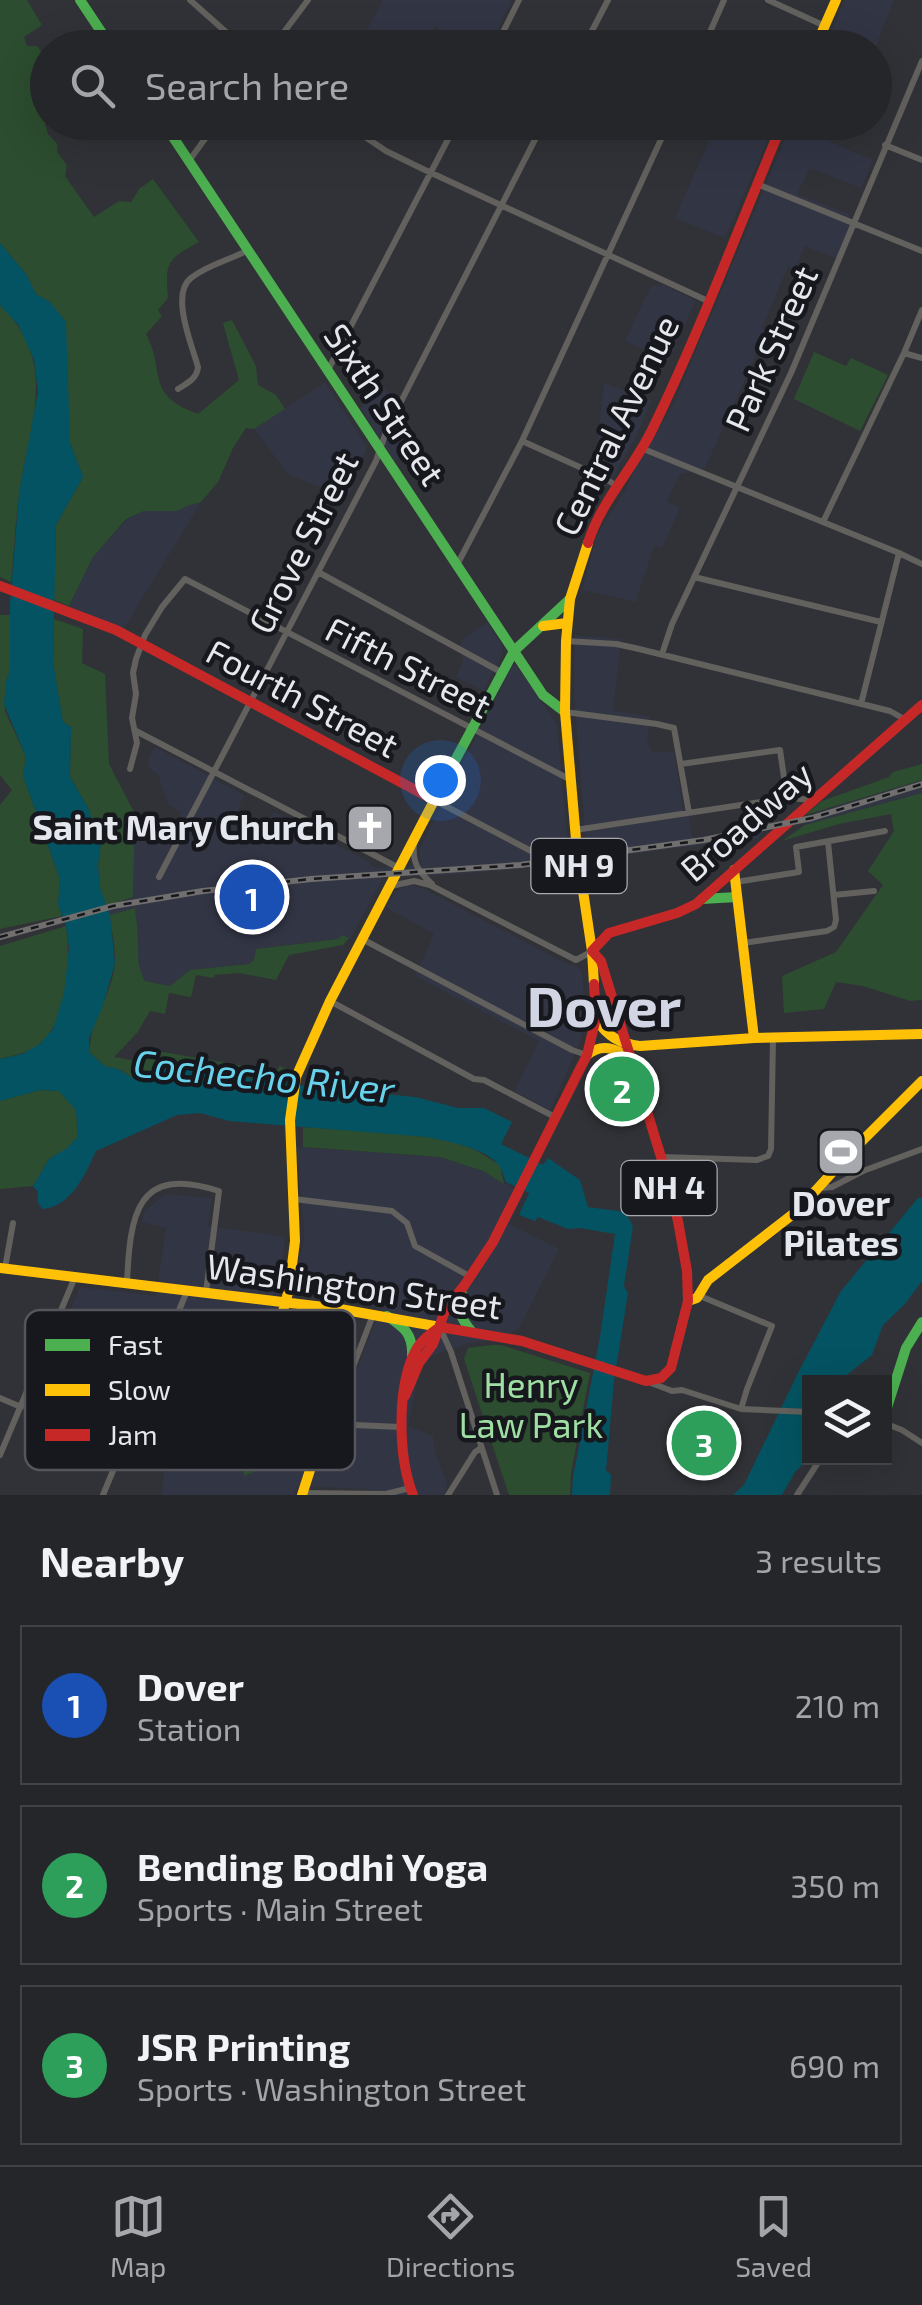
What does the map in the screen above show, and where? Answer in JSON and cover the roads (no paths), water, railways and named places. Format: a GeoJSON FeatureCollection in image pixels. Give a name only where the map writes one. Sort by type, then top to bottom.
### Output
{"type":"FeatureCollection","features":[{"type":"Feature","properties":{"kind":"main road"},"geometry":{"type":"LineString","coordinates":[[80,0],[100,30]]}},
{"type":"Feature","properties":{"kind":"main road"},"geometry":{"type":"LineString","coordinates":[[822,30],[836,0]]}},
{"type":"Feature","properties":{"kind":"main road","name":"Sixth Street"},"geometry":{"type":"LineString","coordinates":[[175,140],[543,694],[565,712]]}},
{"type":"Feature","properties":{"kind":"main road","name":"Central Avenue"},"geometry":{"type":"LineString","coordinates":[[405,1396],[419,1363],[433,1344],[446,1308],[484,1258],[587,1055],[598,1022],[565,712],[570,599],[588,538],[650,434],[775,140]]}},
{"type":"Feature","properties":{"kind":"main road","name":"Fourth Street"},"geometry":{"type":"LineString","coordinates":[[4,588],[104,624],[434,800]]}},
{"type":"Feature","properties":{"kind":"main road"},"geometry":{"type":"LineString","coordinates":[[284,1310],[294,1252],[291,1109],[296,1077],[330,1000],[434,800],[467,726],[514,651],[570,599]]}},
{"type":"Feature","properties":{"kind":"main road"},"geometry":{"type":"LineString","coordinates":[[543,626],[567,623]]}},
{"type":"Feature","properties":{"kind":"main road","name":"Broadway"},"geometry":{"type":"LineString","coordinates":[[592,951],[608,933],[677,913],[735,876],[814,800],[922,706]]}},
{"type":"Feature","properties":{"kind":"main road"},"geometry":{"type":"LineString","coordinates":[[735,876],[754,1038]]}},
{"type":"Feature","properties":{"kind":"main road"},"geometry":{"type":"LineString","coordinates":[[702,899],[738,897]]}},
{"type":"Feature","properties":{"kind":"main road","name":"NH 9"},"geometry":{"type":"LineString","coordinates":[[592,951],[601,961],[626,1045]]}},
{"type":"Feature","properties":{"kind":"main road"},"geometry":{"type":"LineString","coordinates":[[598,1022],[614,1023],[618,1018]]}},
{"type":"Feature","properties":{"kind":"main road"},"geometry":{"type":"LineString","coordinates":[[598,1022],[604,1033],[626,1045],[640,1046],[754,1038],[922,1034]]}},
{"type":"Feature","properties":{"kind":"main road","name":"NH 4"},"geometry":{"type":"LineString","coordinates":[[626,1045],[678,1221],[694,1298],[669,1372]]}},
{"type":"Feature","properties":{"kind":"main road"},"geometry":{"type":"LineString","coordinates":[[587,1055],[593,1049],[608,1047],[631,1060]]}},
{"type":"Feature","properties":{"kind":"main road"},"geometry":{"type":"LineString","coordinates":[[694,1298],[708,1280],[797,1211],[922,1081]]}},
{"type":"Feature","properties":{"kind":"main road","name":"Washington Street"},"geometry":{"type":"LineString","coordinates":[[3,1268],[349,1310]]}},
{"type":"Feature","properties":{"kind":"main road"},"geometry":{"type":"LineString","coordinates":[[687,1273],[708,1280]]}},
{"type":"Feature","properties":{"kind":"main road"},"geometry":{"type":"LineString","coordinates":[[468,1282],[458,1314],[472,1332]]}},
{"type":"Feature","properties":{"kind":"main road","name":"Washington Street"},"geometry":{"type":"LineString","coordinates":[[355,1311],[522,1341],[646,1381]]}},
{"type":"Feature","properties":{"kind":"main road"},"geometry":{"type":"LineString","coordinates":[[387,1316],[410,1332],[412,1358]]}},
{"type":"Feature","properties":{"kind":"main road"},"geometry":{"type":"LineString","coordinates":[[892,1394],[906,1348],[922,1322]]}},
{"type":"Feature","properties":{"kind":"main road","name":"Central Avenue"},"geometry":{"type":"LineString","coordinates":[[411,1491],[400,1453],[406,1376],[426,1337],[440,1326]]}},
{"type":"Feature","properties":{"kind":"main road"},"geometry":{"type":"LineString","coordinates":[[646,1381],[657,1380],[669,1372]]}},
{"type":"Feature","properties":{"kind":"main road"},"geometry":{"type":"LineString","coordinates":[[302,1494],[310,1470]]}},
{"type":"Feature","properties":{"kind":"street"},"geometry":{"type":"LineString","coordinates":[[190,0],[224,30]]}},
{"type":"Feature","properties":{"kind":"street"},"geometry":{"type":"LineString","coordinates":[[286,30],[308,0]]}},
{"type":"Feature","properties":{"kind":"street"},"geometry":{"type":"LineString","coordinates":[[505,30],[520,0]]}},
{"type":"Feature","properties":{"kind":"street"},"geometry":{"type":"LineString","coordinates":[[592,30],[608,0]]}},
{"type":"Feature","properties":{"kind":"street"},"geometry":{"type":"LineString","coordinates":[[711,30],[724,0]]}},
{"type":"Feature","properties":{"kind":"street"},"geometry":{"type":"LineString","coordinates":[[768,0],[824,26]]}},
{"type":"Feature","properties":{"kind":"street","name":"Park Street"},"geometry":{"type":"LineString","coordinates":[[892,131],[922,60]]}},
{"type":"Feature","properties":{"kind":"street"},"geometry":{"type":"LineString","coordinates":[[189,162],[204,140]]}},
{"type":"Feature","properties":{"kind":"street"},"geometry":{"type":"LineString","coordinates":[[370,140],[432,173],[708,300]]}},
{"type":"Feature","properties":{"kind":"street"},"geometry":{"type":"LineString","coordinates":[[328,370],[449,140]]}},
{"type":"Feature","properties":{"kind":"street","name":"Grove Street"},"geometry":{"type":"LineString","coordinates":[[158,877],[376,461],[387,429],[535,140]]}},
{"type":"Feature","properties":{"kind":"street"},"geometry":{"type":"LineString","coordinates":[[458,565],[522,441],[661,140]]}},
{"type":"Feature","properties":{"kind":"street","name":"Park Street"},"geometry":{"type":"LineString","coordinates":[[662,654],[694,576],[791,373],[888,140]]}},
{"type":"Feature","properties":{"kind":"street"},"geometry":{"type":"LineString","coordinates":[[886,145],[922,160]]}},
{"type":"Feature","properties":{"kind":"street"},"geometry":{"type":"LineString","coordinates":[[757,184],[922,251]]}},
{"type":"Feature","properties":{"kind":"street"},"geometry":{"type":"LineString","coordinates":[[178,389],[198,372],[181,300],[184,286],[194,276],[248,250]]}},
{"type":"Feature","properties":{"kind":"street"},"geometry":{"type":"LineString","coordinates":[[822,522],[922,310]]}},
{"type":"Feature","properties":{"kind":"street"},"geometry":{"type":"LineString","coordinates":[[904,354],[922,358]]}},
{"type":"Feature","properties":{"kind":"street"},"geometry":{"type":"LineString","coordinates":[[522,441],[616,486]]}},
{"type":"Feature","properties":{"kind":"street"},"geometry":{"type":"LineString","coordinates":[[641,448],[920,560]]}},
{"type":"Feature","properties":{"kind":"street"},"geometry":{"type":"LineString","coordinates":[[860,704],[899,553]]}},
{"type":"Feature","properties":{"kind":"street"},"geometry":{"type":"LineString","coordinates":[[318,572],[502,672]]}},
{"type":"Feature","properties":{"kind":"street"},"geometry":{"type":"LineString","coordinates":[[694,576],[881,622]]}},
{"type":"Feature","properties":{"kind":"street","name":"Fifth Street"},"geometry":{"type":"LineString","coordinates":[[142,644],[162,607],[185,579],[571,780]]}},
{"type":"Feature","properties":{"kind":"street"},"geometry":{"type":"LineString","coordinates":[[566,641],[616,644],[662,654],[890,712],[906,720]]}},
{"type":"Feature","properties":{"kind":"street"},"geometry":{"type":"LineString","coordinates":[[130,769],[136,752],[133,673],[142,644]]}},
{"type":"Feature","properties":{"kind":"street"},"geometry":{"type":"LineString","coordinates":[[565,712],[671,726],[690,813]]}},
{"type":"Feature","properties":{"kind":"street"},"geometry":{"type":"LineString","coordinates":[[136,731],[399,868]]}},
{"type":"Feature","properties":{"kind":"street"},"geometry":{"type":"LineString","coordinates":[[681,764],[780,750],[787,798]]}},
{"type":"Feature","properties":{"kind":"street"},"geometry":{"type":"LineString","coordinates":[[575,830],[787,798],[814,800]]}},
{"type":"Feature","properties":{"kind":"street","name":"Fourth Street"},"geometry":{"type":"LineString","coordinates":[[434,800],[540,854],[577,851]]}},
{"type":"Feature","properties":{"kind":"street"},"geometry":{"type":"LineString","coordinates":[[735,876],[799,872],[796,847],[885,831]]}},
{"type":"Feature","properties":{"kind":"street"},"geometry":{"type":"LineString","coordinates":[[414,838],[416,868],[436,888]]}},
{"type":"Feature","properties":{"kind":"street"},"geometry":{"type":"LineString","coordinates":[[743,943],[831,929],[836,920],[828,842]]}},
{"type":"Feature","properties":{"kind":"street"},"geometry":{"type":"LineString","coordinates":[[390,886],[414,881],[436,888],[576,960],[592,951]]}},
{"type":"Feature","properties":{"kind":"street"},"geometry":{"type":"LineString","coordinates":[[834,895],[874,890]]}},
{"type":"Feature","properties":{"kind":"street"},"geometry":{"type":"LineString","coordinates":[[362,939],[587,1055]]}},
{"type":"Feature","properties":{"kind":"street"},"geometry":{"type":"LineString","coordinates":[[330,1000],[474,1079],[556,1118]]}},
{"type":"Feature","properties":{"kind":"street"},"geometry":{"type":"LineString","coordinates":[[661,1158],[766,1158],[772,1150],[774,1038]]}},
{"type":"Feature","properties":{"kind":"street"},"geometry":{"type":"LineString","coordinates":[[820,1188],[832,1187],[922,1148]]}},
{"type":"Feature","properties":{"kind":"street"},"geometry":{"type":"LineString","coordinates":[[126,1282],[136,1217],[147,1194],[169,1184],[195,1186],[220,1191],[206,1292]]}},
{"type":"Feature","properties":{"kind":"street"},"geometry":{"type":"LineString","coordinates":[[294,1198],[392,1211],[406,1224],[415,1246],[468,1282]]}},
{"type":"Feature","properties":{"kind":"street"},"geometry":{"type":"LineString","coordinates":[[3,1268],[13,1222]]}},
{"type":"Feature","properties":{"kind":"street"},"geometry":{"type":"LineString","coordinates":[[61,1310],[76,1276]]}},
{"type":"Feature","properties":{"kind":"street"},"geometry":{"type":"LineString","coordinates":[[179,1310],[187,1290]]}},
{"type":"Feature","properties":{"kind":"street"},"geometry":{"type":"LineString","coordinates":[[694,1298],[772,1326],[746,1389],[742,1409]]}},
{"type":"Feature","properties":{"kind":"street"},"geometry":{"type":"LineString","coordinates":[[355,1361],[373,1313]]}},
{"type":"Feature","properties":{"kind":"street"},"geometry":{"type":"LineString","coordinates":[[440,1326],[497,1495]]}},
{"type":"Feature","properties":{"kind":"street"},"geometry":{"type":"LineString","coordinates":[[669,1372],[672,1382],[682,1390]]}},
{"type":"Feature","properties":{"kind":"street","name":"Washington Street"},"geometry":{"type":"LineString","coordinates":[[646,1381],[742,1409],[802,1412]]}},
{"type":"Feature","properties":{"kind":"street"},"geometry":{"type":"LineString","coordinates":[[0,1455],[25,1395]]}},
{"type":"Feature","properties":{"kind":"street"},"geometry":{"type":"LineString","coordinates":[[0,1398],[20,1407]]}},
{"type":"Feature","properties":{"kind":"street"},"geometry":{"type":"LineString","coordinates":[[892,1424],[922,1443]]}},
{"type":"Feature","properties":{"kind":"street"},"geometry":{"type":"LineString","coordinates":[[355,1425],[400,1426]]}},
{"type":"Feature","properties":{"kind":"street"},"geometry":{"type":"LineString","coordinates":[[448,1495],[482,1447]]}},
{"type":"Feature","properties":{"kind":"street"},"geometry":{"type":"LineString","coordinates":[[798,1495],[817,1465]]}},
{"type":"Feature","properties":{"kind":"street"},"geometry":{"type":"LineString","coordinates":[[103,1495],[113,1470]]}},
{"type":"Feature","properties":{"kind":"street"},"geometry":{"type":"LineString","coordinates":[[302,1494],[411,1491]]}},
{"type":"Feature","properties":{"kind":"water"},"geometry":{"type":"Polygon","coordinates":[[[0,243],[26,274],[36,294],[50,302],[66,322],[70,443],[83,477],[56,525],[53,662],[63,722],[71,727],[70,777],[87,806],[101,843],[100,888],[110,915],[115,963],[89,1039],[90,1053],[106,1067],[133,1078],[155,1073],[157,1062],[313,1087],[415,1097],[458,1108],[484,1108],[512,1122],[501,1144],[543,1165],[548,1158],[580,1180],[588,1207],[625,1212],[633,1226],[606,1470],[611,1475],[610,1495],[572,1495],[615,1234],[568,1229],[538,1217],[535,1221],[519,1215],[529,1193],[506,1182],[500,1167],[487,1155],[427,1137],[229,1121],[200,1113],[177,1115],[96,1151],[76,1188],[61,1202],[42,1209],[37,1201],[38,1192],[33,1186],[49,1159],[78,1137],[76,1110],[59,1091],[40,1090],[0,1101],[0,1059],[22,1054],[40,1044],[53,1029],[64,993],[69,948],[58,905],[60,879],[23,776],[26,757],[4,704],[10,670],[10,604],[19,493],[38,392],[34,360],[19,326],[0,305],[0,243]]]}},
{"type":"Feature","properties":{"kind":"water"},"geometry":{"type":"Polygon","coordinates":[[[918,1198],[922,1198],[922,1281],[883,1325],[872,1355],[847,1375],[802,1375],[802,1465],[782,1495],[733,1495],[744,1485],[841,1291],[918,1198]]]}},
{"type":"Feature","properties":{"kind":"railway"},"geometry":{"type":"LineString","coordinates":[[0,937],[113,906],[203,891],[311,879],[520,865],[704,840],[812,818],[922,784]]}},
{"type":"Feature","properties":{"kind":"place","name":"Saint Mary Church"},"geometry":{"type":"Point","coordinates":[370,828]}},
{"type":"Feature","properties":{"kind":"place","name":"Dover"},"geometry":{"type":"Point","coordinates":[252,897]}},
{"type":"Feature","properties":{"kind":"place","name":"Bending Bodhi Yoga"},"geometry":{"type":"Point","coordinates":[622,1089]}},
{"type":"Feature","properties":{"kind":"place","name":"Dover Pilates"},"geometry":{"type":"Point","coordinates":[841,1152]}},
{"type":"Feature","properties":{"kind":"place","name":"JSR Printing"},"geometry":{"type":"Point","coordinates":[704,1443]}},
{"type":"Feature","properties":{"kind":"district","name":"Dover"},"geometry":{"type":"Point","coordinates":[604,1008]}},
{"type":"Feature","properties":{"kind":"water label","name":"Cochecho River"},"geometry":{"type":"Point","coordinates":[264,1077]}},
{"type":"Feature","properties":{"kind":"park label","name":"Henry Law Park"},"geometry":{"type":"Point","coordinates":[531,1406]}}]}
